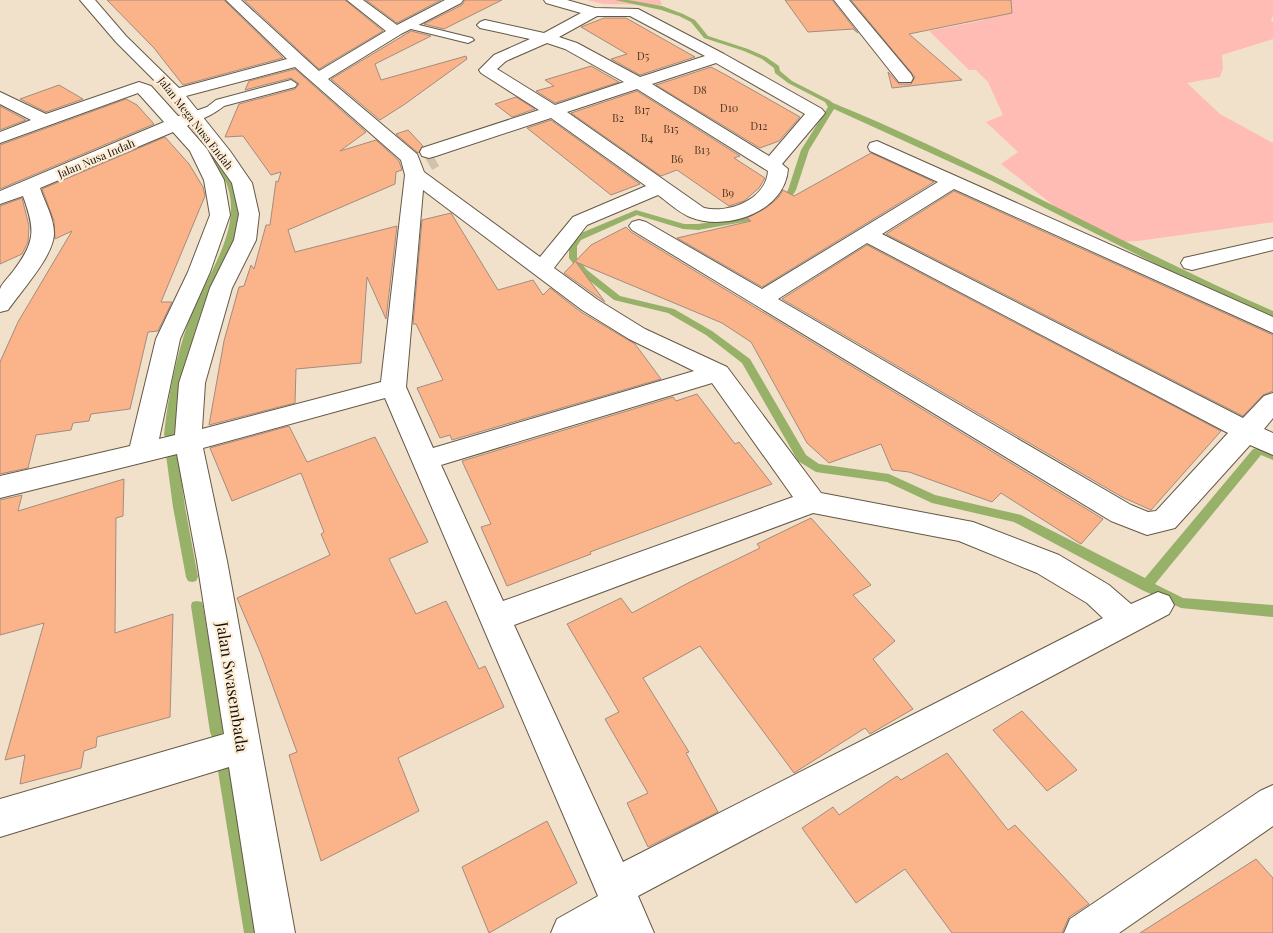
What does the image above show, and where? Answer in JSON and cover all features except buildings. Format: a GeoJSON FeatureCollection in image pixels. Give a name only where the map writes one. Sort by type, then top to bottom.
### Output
{"type":"FeatureCollection","features":[{"type":"Feature","properties":{"kind":"street","name":"Jalan Mega Nusa Endah"},"geometry":{"type":"LineString","coordinates":[[87,0],[121,39],[176,94],[183,120],[223,156],[242,183],[250,214],[244,240],[221,288],[192,383],[188,442]]}},
{"type":"Feature","properties":{"kind":"street"},"geometry":{"type":"LineString","coordinates":[[232,0],[294,72]]}},
{"type":"Feature","properties":{"kind":"street"},"geometry":{"type":"LineString","coordinates":[[354,0],[402,28]]}},
{"type":"Feature","properties":{"kind":"street"},"geometry":{"type":"LineString","coordinates":[[318,78],[402,28],[456,0]]}},
{"type":"Feature","properties":{"kind":"street"},"geometry":{"type":"LineString","coordinates":[[551,0],[594,12],[633,12],[718,57],[816,113],[771,165]]}},
{"type":"Feature","properties":{"kind":"street"},"geometry":{"type":"LineString","coordinates":[[842,0],[905,78]]}},
{"type":"Feature","properties":{"kind":"street"},"geometry":{"type":"LineString","coordinates":[[484,25],[546,38],[571,46],[638,83],[778,169],[779,178],[774,187],[761,201],[731,214],[713,216],[699,213],[553,111],[486,70],[500,58],[546,38],[594,12]]}},
{"type":"Feature","properties":{"kind":"street"},"geometry":{"type":"LineString","coordinates":[[424,159],[553,111],[718,57]]}},
{"type":"Feature","properties":{"kind":"street"},"geometry":{"type":"LineString","coordinates":[[176,94],[294,72],[318,78],[424,159],[541,270],[590,305],[637,334],[718,373],[812,502]]}},
{"type":"Feature","properties":{"kind":"street"},"geometry":{"type":"LineString","coordinates":[[0,138],[139,86],[183,120],[214,180],[220,215],[199,272],[168,339],[142,453]]}},
{"type":"Feature","properties":{"kind":"street"},"geometry":{"type":"LineString","coordinates":[[0,97],[45,120]]}},
{"type":"Feature","properties":{"kind":"street","name":"Jalan Nusa Indah"},"geometry":{"type":"LineString","coordinates":[[0,198],[183,120]]}},
{"type":"Feature","properties":{"kind":"street"},"geometry":{"type":"LineString","coordinates":[[877,147],[1273,326]]}},
{"type":"Feature","properties":{"kind":"street"},"geometry":{"type":"LineString","coordinates":[[424,159],[393,387],[623,908]]}},
{"type":"Feature","properties":{"kind":"street"},"geometry":{"type":"LineString","coordinates":[[762,299],[953,181]]}},
{"type":"Feature","properties":{"kind":"street"},"geometry":{"type":"LineString","coordinates":[[0,305],[37,252],[43,239],[42,224],[29,186]]}},
{"type":"Feature","properties":{"kind":"street"},"geometry":{"type":"LineString","coordinates":[[541,270],[580,220],[660,187]]}},
{"type":"Feature","properties":{"kind":"street"},"geometry":{"type":"LineString","coordinates":[[639,226],[1121,513],[1147,524],[1164,520],[1273,402]]}},
{"type":"Feature","properties":{"kind":"street"},"geometry":{"type":"LineString","coordinates":[[867,235],[1273,445]]}},
{"type":"Feature","properties":{"kind":"street"},"geometry":{"type":"LineString","coordinates":[[1192,264],[1273,244]]}},
{"type":"Feature","properties":{"kind":"street"},"geometry":{"type":"LineString","coordinates":[[425,460],[718,373]]}},
{"type":"Feature","properties":{"kind":"street"},"geometry":{"type":"LineString","coordinates":[[0,487],[188,442],[393,387]]}},
{"type":"Feature","properties":{"kind":"street","name":"Jalan Swasembada"},"geometry":{"type":"LineString","coordinates":[[188,442],[212,561],[275,933]]}},
{"type":"Feature","properties":{"kind":"street"},"geometry":{"type":"LineString","coordinates":[[495,618],[812,502],[963,530],[1048,564],[1098,594],[1143,612],[623,908],[571,933]]}},
{"type":"Feature","properties":{"kind":"street"},"geometry":{"type":"LineString","coordinates":[[0,818],[242,746]]}},
{"type":"Feature","properties":{"kind":"street"},"geometry":{"type":"LineString","coordinates":[[1084,933],[1273,804]]}},
{"type":"Feature","properties":{"kind":"lane"},"geometry":{"type":"LineString","coordinates":[[402,28],[468,40]]}},
{"type":"Feature","properties":{"kind":"lane"},"geometry":{"type":"LineString","coordinates":[[183,120],[211,110],[220,103],[294,72]]}},
{"type":"Feature","properties":{"kind":"shaded area"},"geometry":{"type":"Polygon","coordinates":[[[587,0],[660,0],[662,5],[603,4],[587,0]]]}},
{"type":"Feature","properties":{"kind":"shaded area"},"geometry":{"type":"Polygon","coordinates":[[[947,0],[1273,0],[1273,16],[1271,20],[1273,22],[1273,39],[1222,55],[1223,68],[1220,77],[1187,83],[1220,114],[1273,143],[1273,222],[1121,242],[1063,213],[1001,164],[1018,152],[986,122],[1003,115],[988,82],[976,70],[969,70],[929,31],[985,20],[947,0]]]}},
{"type":"Feature","properties":{"kind":"waterway"},"geometry":{"type":"LineString","coordinates":[[618,0],[662,8],[681,15],[693,21],[706,37],[764,58],[777,67],[777,72],[790,82],[827,101],[832,107],[805,150],[792,190],[782,206]]}},
{"type":"Feature","properties":{"kind":"waterway"},"geometry":{"type":"LineString","coordinates":[[831,105],[995,179],[1196,281],[1273,315]]}},
{"type":"Feature","properties":{"kind":"waterway"},"geometry":{"type":"LineString","coordinates":[[169,435],[175,390],[186,346],[201,302],[224,254],[234,222],[235,205],[230,181],[218,163],[199,142]]}},
{"type":"Feature","properties":{"kind":"waterway"},"geometry":{"type":"LineString","coordinates":[[761,216],[698,227],[683,226],[636,212],[577,238],[573,246],[573,258],[584,272],[617,298],[671,311],[709,333],[746,361],[802,458],[816,468],[889,478],[932,499],[1017,518],[1147,585]]}},
{"type":"Feature","properties":{"kind":"waterway"},"geometry":{"type":"LineString","coordinates":[[1147,585],[1257,452],[1261,451],[1273,456]]}},
{"type":"Feature","properties":{"kind":"waterway"},"geometry":{"type":"LineString","coordinates":[[172,455],[179,507],[192,577]]}},
{"type":"Feature","properties":{"kind":"waterway"},"geometry":{"type":"LineString","coordinates":[[1147,585],[1181,603],[1273,611]]}},
{"type":"Feature","properties":{"kind":"waterway"},"geometry":{"type":"LineString","coordinates":[[197,606],[217,732]]}},
{"type":"Feature","properties":{"kind":"waterway"},"geometry":{"type":"LineString","coordinates":[[225,771],[252,933]]}},
{"type":"Feature","properties":{"kind":"tunnel"},"geometry":{"type":"LineString","coordinates":[[427,161],[434,157]]}}]}
